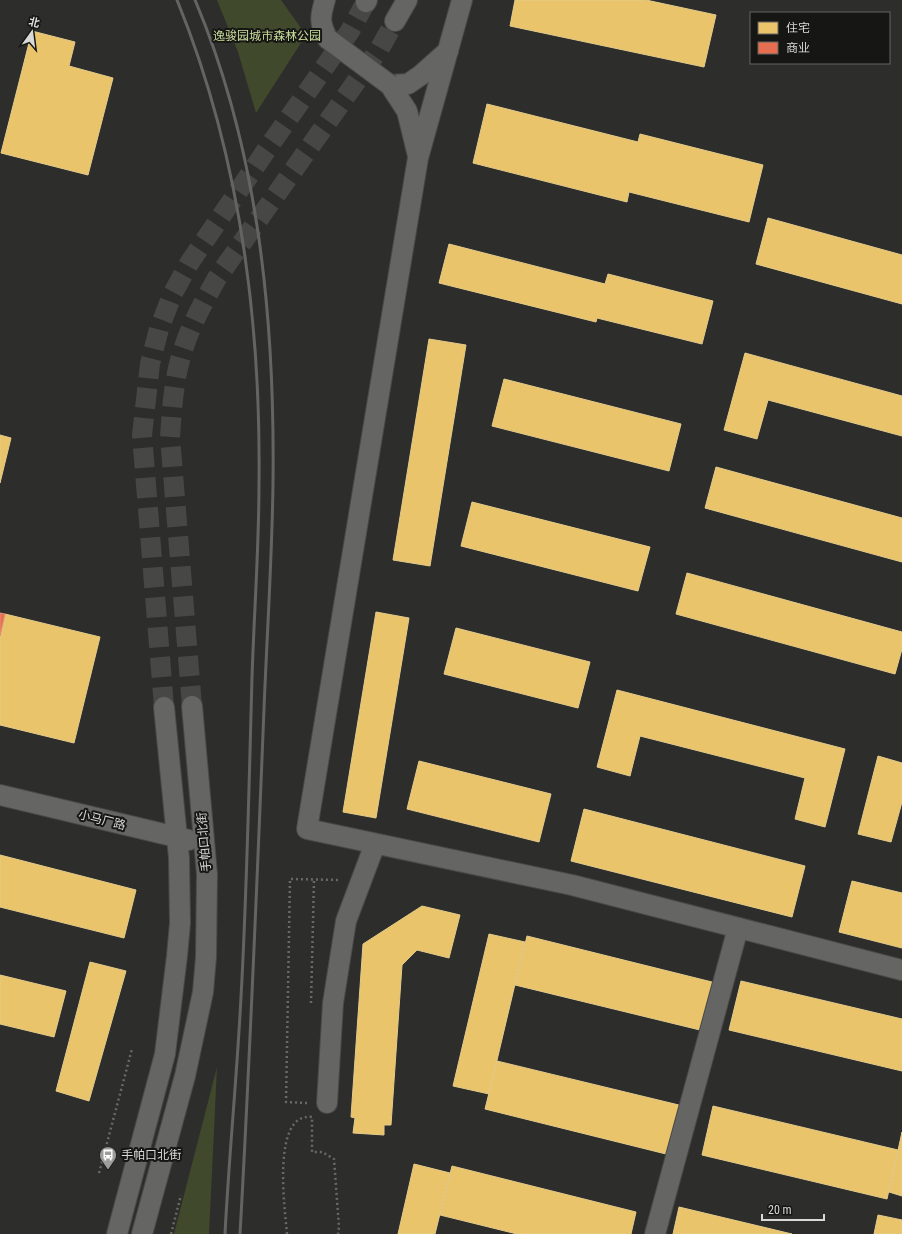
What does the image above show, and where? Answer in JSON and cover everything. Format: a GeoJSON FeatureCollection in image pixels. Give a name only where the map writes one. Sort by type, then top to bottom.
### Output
{"type":"FeatureCollection","features":[{"type":"Feature","properties":{"kind":"street"},"geometry":{"type":"LineString","coordinates":[[325,0],[322,10],[321,26],[328,39],[390,85],[407,111],[418,158]]}},
{"type":"Feature","properties":{"kind":"street"},"geometry":{"type":"LineString","coordinates":[[395,22],[407,0]]}},
{"type":"Feature","properties":{"kind":"street"},"geometry":{"type":"LineString","coordinates":[[462,0],[418,158],[307,829],[572,885],[902,970]]}},
{"type":"Feature","properties":{"kind":"street"},"geometry":{"type":"LineString","coordinates":[[390,85],[408,84],[422,75],[448,51]]}},
{"type":"Feature","properties":{"kind":"street","name":"手帕口北街"},"geometry":{"type":"LineString","coordinates":[[142,1234],[177,1107],[203,992],[208,920],[204,842],[192,706]]}},
{"type":"Feature","properties":{"kind":"street"},"geometry":{"type":"LineString","coordinates":[[117,1234],[163,1062],[170,1020],[180,923],[179,858],[164,707]]}},
{"type":"Feature","properties":{"kind":"street","name":"小马厂路"},"geometry":{"type":"LineString","coordinates":[[0,795],[176,838],[204,842]]}},
{"type":"Feature","properties":{"kind":"street"},"geometry":{"type":"LineString","coordinates":[[318,1103],[346,921],[375,844]]}},
{"type":"Feature","properties":{"kind":"street"},"geometry":{"type":"LineString","coordinates":[[655,1234],[738,928]]}},
{"type":"Feature","properties":{"kind":"path"},"geometry":{"type":"LineString","coordinates":[[318,1103],[286,1102],[290,879],[361,880]]}},
{"type":"Feature","properties":{"kind":"path"},"geometry":{"type":"LineString","coordinates":[[311,1007],[314,880]]}},
{"type":"Feature","properties":{"kind":"path"},"geometry":{"type":"LineString","coordinates":[[99,1173],[132,1049]]}},
{"type":"Feature","properties":{"kind":"path"},"geometry":{"type":"LineString","coordinates":[[286,1234],[282,1157],[293,1123],[304,1116],[312,1117],[312,1152],[322,1152],[334,1159],[339,1226],[338,1234]]}},
{"type":"Feature","properties":{"kind":"path"},"geometry":{"type":"LineString","coordinates":[[171,1234],[182,1195]]}},
{"type":"Feature","properties":{"kind":"green space","name":"逸骏园城市森林公园"},"geometry":{"type":"Polygon","coordinates":[[[217,0],[281,0],[306,35],[256,113],[238,52],[217,0]]]}},
{"type":"Feature","properties":{"kind":"green space"},"geometry":{"type":"Polygon","coordinates":[[[217,1067],[209,1234],[174,1234],[217,1067]]]}},
{"type":"Feature","properties":{"kind":"building: 住宅"},"geometry":{"type":"Polygon","coordinates":[[[515,0],[646,0],[716,15],[704,67],[510,26],[515,0]]]}},
{"type":"Feature","properties":{"kind":"building: 住宅"},"geometry":{"type":"Polygon","coordinates":[[[32,31],[75,42],[69,66],[113,78],[88,175],[1,153],[32,31]]]}},
{"type":"Feature","properties":{"kind":"building: 住宅"},"geometry":{"type":"Polygon","coordinates":[[[487,104],[638,142],[640,134],[763,165],[749,222],[629,192],[627,202],[473,163],[487,104]]]}},
{"type":"Feature","properties":{"kind":"building: 住宅"},"geometry":{"type":"Polygon","coordinates":[[[768,218],[902,255],[902,304],[756,264],[768,218]]]}},
{"type":"Feature","properties":{"kind":"building: 住宅"},"geometry":{"type":"Polygon","coordinates":[[[449,244],[605,284],[608,274],[713,301],[702,344],[597,318],[596,322],[439,283],[449,244]]]}},
{"type":"Feature","properties":{"kind":"building: 住宅"},"geometry":{"type":"Polygon","coordinates":[[[429,339],[466,345],[430,566],[393,560],[429,339]]]}},
{"type":"Feature","properties":{"kind":"building: 住宅"},"geometry":{"type":"Polygon","coordinates":[[[745,353],[902,396],[902,436],[768,400],[757,439],[724,430],[745,353]]]}},
{"type":"Feature","properties":{"kind":"building: 住宅"},"geometry":{"type":"Polygon","coordinates":[[[504,379],[681,424],[669,471],[492,426],[504,379]]]}},
{"type":"Feature","properties":{"kind":"building: 住宅"},"geometry":{"type":"Polygon","coordinates":[[[0,435],[11,438],[0,483],[0,435]]]}},
{"type":"Feature","properties":{"kind":"building: 住宅"},"geometry":{"type":"Polygon","coordinates":[[[716,467],[902,518],[902,562],[705,508],[716,467]]]}},
{"type":"Feature","properties":{"kind":"building: 住宅"},"geometry":{"type":"Polygon","coordinates":[[[472,502],[650,547],[638,591],[461,546],[472,502]]]}},
{"type":"Feature","properties":{"kind":"building: 住宅"},"geometry":{"type":"Polygon","coordinates":[[[687,573],[902,632],[902,649],[895,674],[676,614],[687,573]]]}},
{"type":"Feature","properties":{"kind":"building: 住宅"},"geometry":{"type":"Polygon","coordinates":[[[376,612],[409,618],[376,818],[343,812],[376,612]]]}},
{"type":"Feature","properties":{"kind":"building: 住宅"},"geometry":{"type":"Polygon","coordinates":[[[5,614],[100,637],[74,743],[0,725],[0,636],[5,614]]]}},
{"type":"Feature","properties":{"kind":"building: 住宅"},"geometry":{"type":"Polygon","coordinates":[[[456,628],[590,662],[578,708],[444,674],[456,628]]]}},
{"type":"Feature","properties":{"kind":"building: 住宅"},"geometry":{"type":"Polygon","coordinates":[[[617,690],[845,749],[825,827],[795,819],[805,778],[640,736],[630,776],[597,767],[617,690]]]}},
{"type":"Feature","properties":{"kind":"building: 住宅"},"geometry":{"type":"Polygon","coordinates":[[[878,756],[902,763],[902,802],[891,842],[858,834],[878,756]]]}},
{"type":"Feature","properties":{"kind":"building: 住宅"},"geometry":{"type":"Polygon","coordinates":[[[419,761],[551,794],[539,842],[407,809],[419,761]]]}},
{"type":"Feature","properties":{"kind":"building: 住宅"},"geometry":{"type":"Polygon","coordinates":[[[584,809],[805,866],[792,917],[571,861],[584,809]]]}},
{"type":"Feature","properties":{"kind":"building: 住宅"},"geometry":{"type":"Polygon","coordinates":[[[0,855],[136,890],[124,938],[0,907],[0,855]]]}},
{"type":"Feature","properties":{"kind":"building: 住宅"},"geometry":{"type":"Polygon","coordinates":[[[852,881],[902,893],[902,948],[839,932],[852,881]]]}},
{"type":"Feature","properties":{"kind":"building: 住宅"},"geometry":{"type":"Polygon","coordinates":[[[422,906],[460,915],[449,958],[417,950],[402,965],[391,1125],[384,1125],[384,1135],[353,1133],[355,1118],[351,1117],[363,944],[422,906]]]}},
{"type":"Feature","properties":{"kind":"building: 住宅"},"geometry":{"type":"Polygon","coordinates":[[[489,934],[525,942],[489,1094],[453,1086],[489,934]]]}},
{"type":"Feature","properties":{"kind":"building: 住宅"},"geometry":{"type":"Polygon","coordinates":[[[527,936],[712,982],[700,1030],[515,985],[527,936]]]}},
{"type":"Feature","properties":{"kind":"building: 住宅"},"geometry":{"type":"Polygon","coordinates":[[[90,962],[126,971],[89,1101],[56,1091],[90,962]]]}},
{"type":"Feature","properties":{"kind":"building: 住宅"},"geometry":{"type":"Polygon","coordinates":[[[0,975],[66,991],[54,1037],[0,1024],[0,975]]]}},
{"type":"Feature","properties":{"kind":"building: 住宅"},"geometry":{"type":"Polygon","coordinates":[[[741,981],[902,1019],[902,1071],[729,1030],[741,981]]]}},
{"type":"Feature","properties":{"kind":"building: 住宅"},"geometry":{"type":"Polygon","coordinates":[[[497,1061],[683,1106],[670,1155],[485,1109],[497,1061]]]}},
{"type":"Feature","properties":{"kind":"building: 住宅"},"geometry":{"type":"Polygon","coordinates":[[[713,1106],[898,1150],[887,1199],[702,1155],[713,1106]]]}},
{"type":"Feature","properties":{"kind":"building: 住宅"},"geometry":{"type":"Polygon","coordinates":[[[902,1132],[902,1196],[889,1192],[902,1132]]]}},
{"type":"Feature","properties":{"kind":"building: 住宅"},"geometry":{"type":"Polygon","coordinates":[[[414,1164],[450,1173],[435,1234],[398,1234],[414,1164]]]}},
{"type":"Feature","properties":{"kind":"building: 住宅"},"geometry":{"type":"Polygon","coordinates":[[[452,1166],[636,1212],[631,1234],[517,1234],[440,1215],[452,1166]]]}},
{"type":"Feature","properties":{"kind":"building: 住宅"},"geometry":{"type":"Polygon","coordinates":[[[679,1207],[792,1234],[673,1234],[679,1207]]]}},
{"type":"Feature","properties":{"kind":"building: 住宅"},"geometry":{"type":"Polygon","coordinates":[[[878,1215],[902,1220],[902,1234],[874,1234],[878,1215]]]}},
{"type":"Feature","properties":{"kind":"building: 商业"},"geometry":{"type":"Polygon","coordinates":[[[0,613],[5,614],[0,636],[0,613]]]}},
{"type":"Feature","properties":{"kind":"tunnel"},"geometry":{"type":"LineString","coordinates":[[164,707],[142,435],[150,364],[159,329],[173,293],[190,262],[350,31],[366,2]]}},
{"type":"Feature","properties":{"kind":"tunnel"},"geometry":{"type":"LineString","coordinates":[[192,706],[170,437],[174,391],[181,358],[187,338],[195,320],[217,278],[380,48],[395,21]]}},
{"type":"Feature","properties":{"kind":"railway"},"geometry":{"type":"LineString","coordinates":[[177,0],[198,58],[216,117],[231,177],[242,238],[250,299],[256,361],[259,422],[258,533],[245,917],[225,1234]]}},
{"type":"Feature","properties":{"kind":"railway"},"geometry":{"type":"LineString","coordinates":[[195,0],[217,57],[234,116],[248,177],[259,238],[271,361],[273,423],[272,540],[240,1234]]}},
{"type":"Feature","properties":{"kind":"place","name":"手帕口北街"},"geometry":{"type":"Point","coordinates":[108,1170]}}]}
